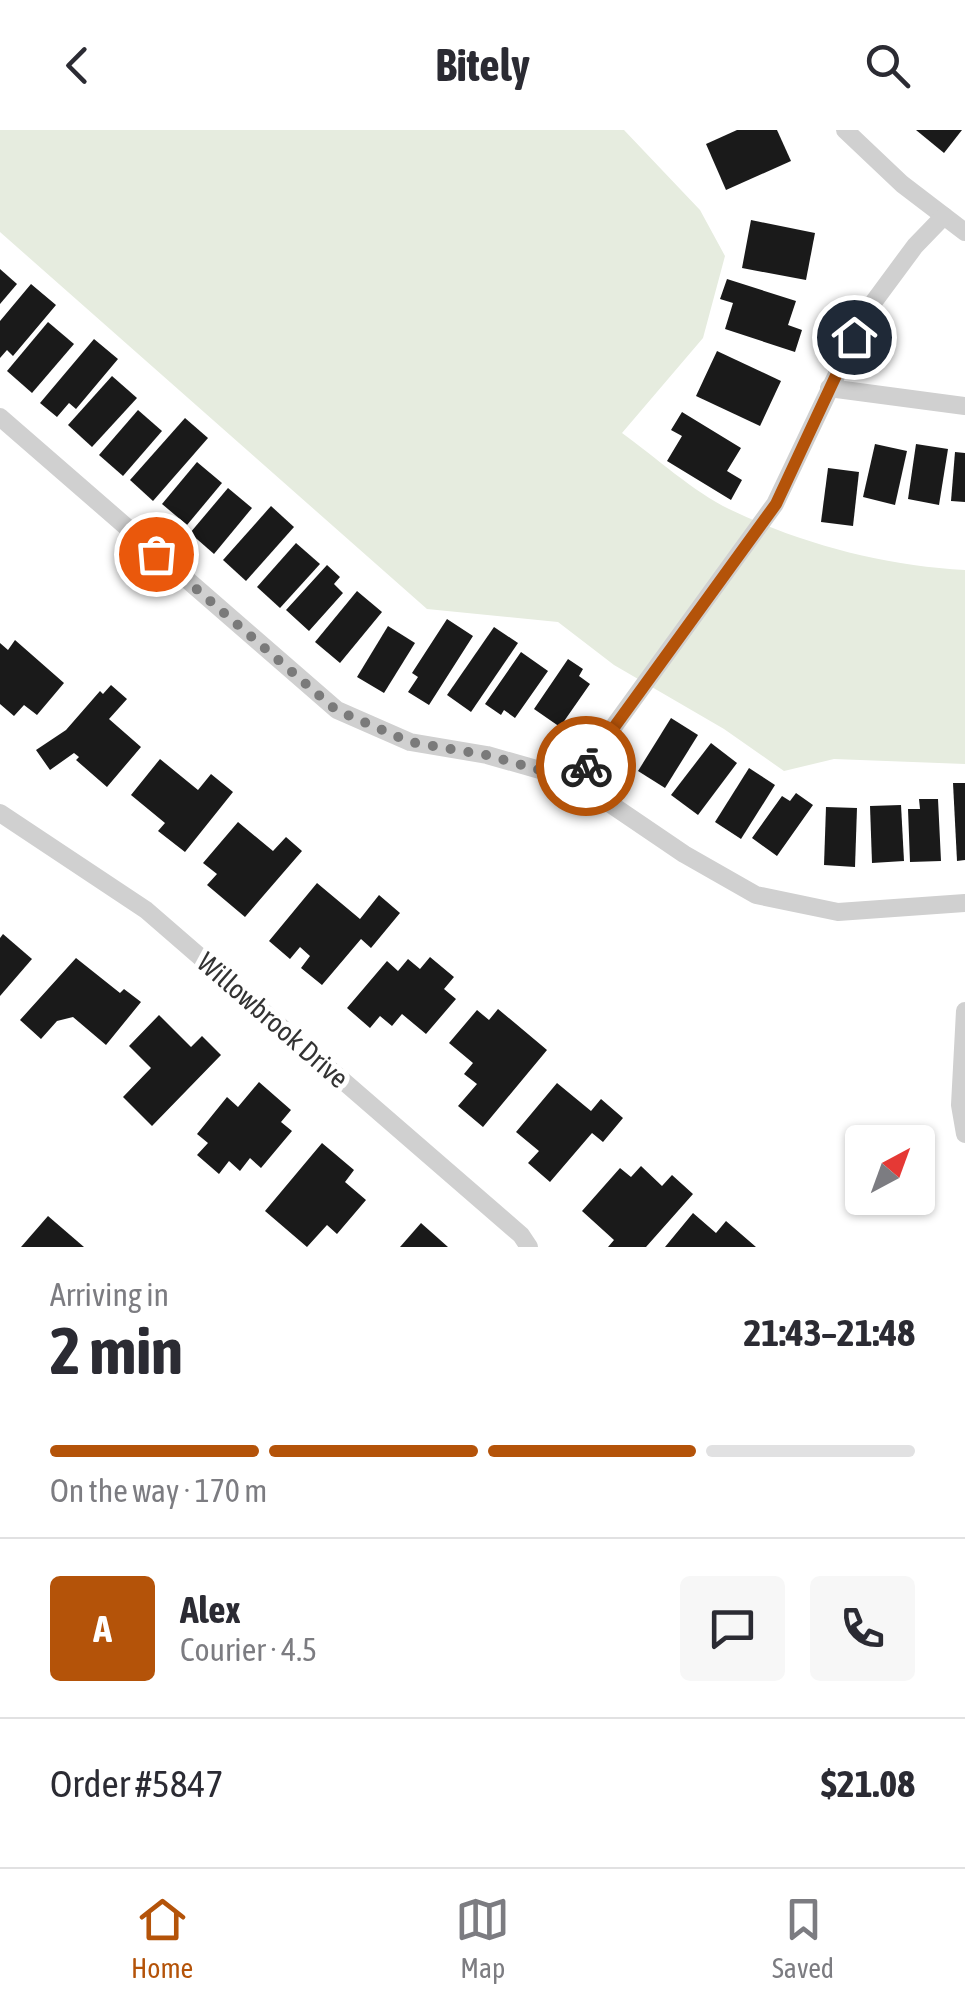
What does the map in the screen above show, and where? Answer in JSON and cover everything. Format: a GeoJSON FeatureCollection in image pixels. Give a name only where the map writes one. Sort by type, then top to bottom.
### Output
{"type":"FeatureCollection","features":[{"type":"Feature","properties":{"kind":"street"},"geometry":{"type":"LineString","coordinates":[[845,130],[902,184],[965,232]]}},
{"type":"Feature","properties":{"kind":"street"},"geometry":{"type":"LineString","coordinates":[[576,780],[776,504],[868,312],[914,246],[944,216]]}},
{"type":"Feature","properties":{"kind":"street"},"geometry":{"type":"LineString","coordinates":[[829,388],[965,406]]}},
{"type":"Feature","properties":{"kind":"street"},"geometry":{"type":"LineString","coordinates":[[0,417],[336,710],[410,742],[486,755],[576,780],[684,854],[756,895],[838,912],[965,904]]}},
{"type":"Feature","properties":{"kind":"street","name":"Willowbrook Drive"},"geometry":{"type":"LineString","coordinates":[[0,813],[146,910],[529,1247]]}},
{"type":"Feature","properties":{"kind":"street"},"geometry":{"type":"LineString","coordinates":[[965,1011],[960,1105],[965,1134]]}},
{"type":"Feature","properties":{"kind":"shaded area"},"geometry":{"type":"Polygon","coordinates":[[[0,130],[624,130],[700,210],[725,256],[703,338],[622,433],[702,494],[757,522],[814,543],[874,558],[965,570],[965,764],[834,759],[784,771],[724,729],[614,665],[558,622],[427,609],[0,232],[0,130]]]}},
{"type":"Feature","properties":{"kind":"building"},"geometry":{"type":"Polygon","coordinates":[[[737,130],[777,130],[791,161],[726,190],[706,144],[737,130]]]}},
{"type":"Feature","properties":{"kind":"building"},"geometry":{"type":"Polygon","coordinates":[[[916,130],[962,130],[944,153],[916,130]]]}},
{"type":"Feature","properties":{"kind":"building"},"geometry":{"type":"Polygon","coordinates":[[[751,220],[815,233],[806,280],[742,268],[751,220]]]}},
{"type":"Feature","properties":{"kind":"building"},"geometry":{"type":"Polygon","coordinates":[[[0,269],[17,284],[0,304],[0,269]]]}},
{"type":"Feature","properties":{"kind":"building"},"geometry":{"type":"Polygon","coordinates":[[[727,279],[796,301],[788,325],[802,330],[795,352],[725,329],[733,303],[720,299],[727,279]]]}},
{"type":"Feature","properties":{"kind":"building"},"geometry":{"type":"Polygon","coordinates":[[[31,284],[56,305],[13,356],[7,350],[0,358],[0,321],[31,284]]]}},
{"type":"Feature","properties":{"kind":"building"},"geometry":{"type":"Polygon","coordinates":[[[48,322],[74,344],[32,393],[7,371],[48,322]]]}},
{"type":"Feature","properties":{"kind":"building"},"geometry":{"type":"Polygon","coordinates":[[[94,339],[118,359],[76,409],[69,403],[57,417],[40,403],[94,339]]]}},
{"type":"Feature","properties":{"kind":"building"},"geometry":{"type":"Polygon","coordinates":[[[717,351],[781,381],[760,426],[696,396],[717,351]]]}},
{"type":"Feature","properties":{"kind":"building"},"geometry":{"type":"Polygon","coordinates":[[[112,376],[137,398],[92,447],[68,425],[112,376]]]}},
{"type":"Feature","properties":{"kind":"building"},"geometry":{"type":"Polygon","coordinates":[[[138,410],[162,431],[123,476],[99,455],[138,410]]]}},
{"type":"Feature","properties":{"kind":"building"},"geometry":{"type":"Polygon","coordinates":[[[682,412],[741,448],[727,471],[742,480],[731,500],[667,461],[682,436],[671,430],[682,412]]]}},
{"type":"Feature","properties":{"kind":"building"},"geometry":{"type":"Polygon","coordinates":[[[185,418],[208,438],[153,501],[130,480],[185,418]]]}},
{"type":"Feature","properties":{"kind":"building"},"geometry":{"type":"Polygon","coordinates":[[[875,444],[907,451],[895,505],[863,497],[875,444]]]}},
{"type":"Feature","properties":{"kind":"building"},"geometry":{"type":"Polygon","coordinates":[[[916,444],[948,449],[939,505],[908,499],[916,444]]]}},
{"type":"Feature","properties":{"kind":"building"},"geometry":{"type":"Polygon","coordinates":[[[955,452],[965,453],[965,502],[951,501],[955,452]]]}},
{"type":"Feature","properties":{"kind":"building"},"geometry":{"type":"Polygon","coordinates":[[[197,462],[222,483],[187,525],[162,504],[197,462]]]}},
{"type":"Feature","properties":{"kind":"building"},"geometry":{"type":"Polygon","coordinates":[[[828,468],[859,472],[853,526],[821,522],[828,468]]]}},
{"type":"Feature","properties":{"kind":"building"},"geometry":{"type":"Polygon","coordinates":[[[228,488],[252,508],[214,554],[190,533],[228,488]]]}},
{"type":"Feature","properties":{"kind":"building"},"geometry":{"type":"Polygon","coordinates":[[[271,506],[294,527],[246,581],[223,560],[271,506]]]}},
{"type":"Feature","properties":{"kind":"building"},"geometry":{"type":"Polygon","coordinates":[[[296,543],[320,564],[280,608],[257,587],[296,543]]]}},
{"type":"Feature","properties":{"kind":"building"},"geometry":{"type":"Polygon","coordinates":[[[327,565],[340,577],[334,584],[343,593],[309,631],[286,610],[327,565]]]}},
{"type":"Feature","properties":{"kind":"building"},"geometry":{"type":"Polygon","coordinates":[[[357,591],[382,612],[340,663],[315,642],[357,591]]]}},
{"type":"Feature","properties":{"kind":"building"},"geometry":{"type":"Polygon","coordinates":[[[447,619],[473,636],[429,705],[408,692],[418,677],[412,673],[447,619]]]}},
{"type":"Feature","properties":{"kind":"building"},"geometry":{"type":"Polygon","coordinates":[[[388,626],[415,643],[384,693],[357,677],[388,626]]]}},
{"type":"Feature","properties":{"kind":"building"},"geometry":{"type":"Polygon","coordinates":[[[494,627],[518,643],[471,712],[447,695],[494,627]]]}},
{"type":"Feature","properties":{"kind":"building"},"geometry":{"type":"Polygon","coordinates":[[[15,640],[64,683],[37,715],[24,705],[14,716],[0,704],[0,643],[8,650],[15,640]]]}},
{"type":"Feature","properties":{"kind":"building"},"geometry":{"type":"Polygon","coordinates":[[[521,652],[548,671],[515,718],[504,710],[501,715],[485,704],[521,652]]]}},
{"type":"Feature","properties":{"kind":"building"},"geometry":{"type":"Polygon","coordinates":[[[568,659],[583,669],[579,676],[590,684],[560,727],[534,709],[568,659]]]}},
{"type":"Feature","properties":{"kind":"building"},"geometry":{"type":"Polygon","coordinates":[[[111,685],[127,699],[109,719],[141,747],[107,787],[76,760],[79,757],[74,753],[50,770],[36,750],[66,730],[100,691],[103,694],[111,685]]]}},
{"type":"Feature","properties":{"kind":"building"},"geometry":{"type":"Polygon","coordinates":[[[671,718],[698,735],[665,788],[638,771],[671,718]]]}},
{"type":"Feature","properties":{"kind":"building"},"geometry":{"type":"Polygon","coordinates":[[[711,743],[737,763],[698,815],[671,795],[711,743]]]}},
{"type":"Feature","properties":{"kind":"building"},"geometry":{"type":"Polygon","coordinates":[[[160,759],[198,790],[211,774],[233,792],[185,852],[158,831],[165,823],[131,795],[160,759]]]}},
{"type":"Feature","properties":{"kind":"building"},"geometry":{"type":"Polygon","coordinates":[[[749,768],[775,785],[741,839],[715,822],[749,768]]]}},
{"type":"Feature","properties":{"kind":"building"},"geometry":{"type":"Polygon","coordinates":[[[953,783],[965,783],[965,860],[957,861],[953,783]]]}},
{"type":"Feature","properties":{"kind":"building"},"geometry":{"type":"Polygon","coordinates":[[[796,793],[813,805],[777,856],[752,838],[782,796],[790,801],[796,793]]]}},
{"type":"Feature","properties":{"kind":"building"},"geometry":{"type":"Polygon","coordinates":[[[919,799],[938,799],[941,861],[910,862],[908,809],[920,809],[919,799]]]}},
{"type":"Feature","properties":{"kind":"building"},"geometry":{"type":"Polygon","coordinates":[[[901,805],[904,861],[872,863],[870,806],[901,805]]]}},
{"type":"Feature","properties":{"kind":"building"},"geometry":{"type":"Polygon","coordinates":[[[826,807],[857,808],[855,867],[824,865],[826,807]]]}},
{"type":"Feature","properties":{"kind":"building"},"geometry":{"type":"Polygon","coordinates":[[[238,822],[273,851],[286,837],[302,851],[245,917],[207,885],[217,874],[203,863],[238,822]]]}},
{"type":"Feature","properties":{"kind":"building"},"geometry":{"type":"Polygon","coordinates":[[[317,883],[360,919],[379,895],[400,913],[371,948],[361,939],[322,985],[301,968],[310,956],[300,947],[290,959],[269,941],[317,883]]]}},
{"type":"Feature","properties":{"kind":"building"},"geometry":{"type":"Polygon","coordinates":[[[3,934],[32,959],[0,996],[0,938],[3,934]]]}},
{"type":"Feature","properties":{"kind":"building"},"geometry":{"type":"Polygon","coordinates":[[[430,957],[454,977],[444,989],[456,999],[426,1034],[402,1014],[392,1026],[380,1016],[370,1028],[347,1008],[387,961],[398,971],[408,959],[420,969],[430,957]]]}},
{"type":"Feature","properties":{"kind":"building"},"geometry":{"type":"Polygon","coordinates":[[[76,958],[120,993],[124,989],[141,1002],[106,1045],[73,1017],[57,1021],[41,1039],[20,1020],[76,958]]]}},
{"type":"Feature","properties":{"kind":"building"},"geometry":{"type":"Polygon","coordinates":[[[498,1009],[547,1050],[483,1127],[458,1106],[477,1084],[464,1074],[473,1063],[449,1043],[477,1010],[489,1020],[498,1009]]]}},
{"type":"Feature","properties":{"kind":"building"},"geometry":{"type":"Polygon","coordinates":[[[159,1015],[191,1047],[202,1036],[221,1055],[152,1126],[123,1097],[151,1068],[129,1046],[159,1015]]]}},
{"type":"Feature","properties":{"kind":"building"},"geometry":{"type":"Polygon","coordinates":[[[259,1082],[291,1110],[281,1122],[292,1131],[261,1168],[250,1158],[240,1171],[229,1161],[219,1174],[197,1155],[208,1143],[197,1134],[227,1097],[238,1107],[259,1082]]]}},
{"type":"Feature","properties":{"kind":"building"},"geometry":{"type":"Polygon","coordinates":[[[557,1083],[591,1111],[601,1099],[623,1118],[603,1142],[592,1133],[550,1182],[528,1163],[539,1151],[516,1132],[557,1083]]]}},
{"type":"Feature","properties":{"kind":"building"},"geometry":{"type":"Polygon","coordinates":[[[322,1143],[354,1170],[345,1182],[366,1200],[337,1234],[327,1225],[307,1247],[265,1211],[322,1143]]]}},
{"type":"Feature","properties":{"kind":"building"},"geometry":{"type":"Polygon","coordinates":[[[641,1166],[662,1186],[672,1175],[693,1194],[646,1247],[608,1247],[614,1240],[582,1211],[620,1168],[631,1177],[641,1166]]]}},
{"type":"Feature","properties":{"kind":"building"},"geometry":{"type":"Polygon","coordinates":[[[693,1213],[716,1233],[726,1221],[756,1247],[665,1247],[693,1213]]]}},
{"type":"Feature","properties":{"kind":"building"},"geometry":{"type":"Polygon","coordinates":[[[48,1216],[84,1247],[21,1247],[48,1216]]]}},
{"type":"Feature","properties":{"kind":"building"},"geometry":{"type":"Polygon","coordinates":[[[421,1223],[448,1247],[400,1247],[421,1223]]]}},
{"type":"Feature","properties":{"kind":"way so far"},"geometry":{"type":"LineString","coordinates":[[156,554],[336,710],[410,742],[486,755],[576,780],[586,766]]}},
{"type":"Feature","properties":{"kind":"route"},"geometry":{"type":"LineString","coordinates":[[586,766],[776,504],[854,337]]}}]}
